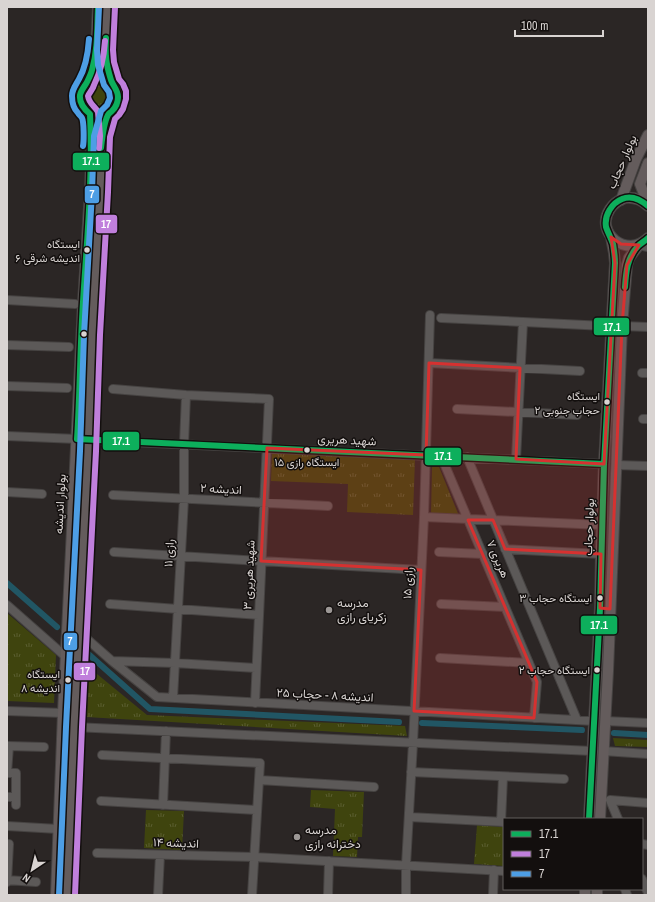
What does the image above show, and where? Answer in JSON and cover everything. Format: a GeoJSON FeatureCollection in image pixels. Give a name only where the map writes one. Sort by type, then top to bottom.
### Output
{"type":"FeatureCollection","features":[{"type":"Feature","properties":{"kind":"main road"},"geometry":{"type":"LineString","coordinates":[[88,82],[96,50],[98,7]]}},
{"type":"Feature","properties":{"kind":"main road"},"geometry":{"type":"LineString","coordinates":[[107,7],[106,64],[112,83]]}},
{"type":"Feature","properties":{"kind":"main road"},"geometry":{"type":"LineString","coordinates":[[100,78],[106,79],[112,83],[118,93],[118,100],[113,110],[108,114],[96,116],[85,110],[80,99],[83,86],[94,79],[100,78]]}},
{"type":"Feature","properties":{"kind":"main road","name":"بولوار اندیشه"},"geometry":{"type":"LineString","coordinates":[[56,895],[63,713],[90,191],[92,136],[90,114]]}},
{"type":"Feature","properties":{"kind":"main road","name":"بولوار اندیشه"},"geometry":{"type":"LineString","coordinates":[[67,895],[102,136],[108,114]]}},
{"type":"Feature","properties":{"kind":"main road","name":"بولوار حجاب"},"geometry":{"type":"LineString","coordinates":[[589,818],[600,608],[604,464],[615,263],[611,237],[606,225],[606,219],[611,207],[621,200],[636,159],[648,135]]}},
{"type":"Feature","properties":{"kind":"main road","name":"بولوار حجاب"},"geometry":{"type":"LineString","coordinates":[[648,163],[640,184],[648,205]]}},
{"type":"Feature","properties":{"kind":"main road"},"geometry":{"type":"LineString","coordinates":[[621,200],[633,198],[648,205]]}},
{"type":"Feature","properties":{"kind":"main road"},"geometry":{"type":"LineString","coordinates":[[611,237],[615,241],[627,246],[644,246],[645,241],[648,238]]}},
{"type":"Feature","properties":{"kind":"main road","name":"بولوار حجاب"},"geometry":{"type":"LineString","coordinates":[[600,818],[622,326],[627,265],[629,258],[644,246]]}},
{"type":"Feature","properties":{"kind":"main road"},"geometry":{"type":"LineString","coordinates":[[77,439],[88,440]]}},
{"type":"Feature","properties":{"kind":"main road"},"geometry":{"type":"LineString","coordinates":[[600,608],[610,609]]}},
{"type":"Feature","properties":{"kind":"street"},"geometry":{"type":"LineString","coordinates":[[7,300],[74,304]]}},
{"type":"Feature","properties":{"kind":"street","name":"رازی ۱۵"},"geometry":{"type":"LineString","coordinates":[[406,895],[406,865],[424,517],[430,315]]}},
{"type":"Feature","properties":{"kind":"street"},"geometry":{"type":"LineString","coordinates":[[441,318],[605,326]]}},
{"type":"Feature","properties":{"kind":"street"},"geometry":{"type":"LineString","coordinates":[[516,460],[523,322]]}},
{"type":"Feature","properties":{"kind":"street"},"geometry":{"type":"LineString","coordinates":[[622,326],[648,327]]}},
{"type":"Feature","properties":{"kind":"street"},"geometry":{"type":"LineString","coordinates":[[7,345],[69,347]]}},
{"type":"Feature","properties":{"kind":"street"},"geometry":{"type":"LineString","coordinates":[[429,363],[580,371]]}},
{"type":"Feature","properties":{"kind":"street"},"geometry":{"type":"LineString","coordinates":[[7,386],[67,388]]}},
{"type":"Feature","properties":{"kind":"street"},"geometry":{"type":"LineString","coordinates":[[113,389],[186,395]]}},
{"type":"Feature","properties":{"kind":"street","name":"شهید هریری ۳"},"geometry":{"type":"LineString","coordinates":[[186,395],[269,399],[255,703]]}},
{"type":"Feature","properties":{"kind":"street","name":"رازی ۱۱"},"geometry":{"type":"LineString","coordinates":[[173,698],[184,499],[186,395]]}},
{"type":"Feature","properties":{"kind":"street"},"geometry":{"type":"LineString","coordinates":[[457,409],[578,415]]}},
{"type":"Feature","properties":{"kind":"street"},"geometry":{"type":"LineString","coordinates":[[7,436],[77,439]]}},
{"type":"Feature","properties":{"kind":"street","name":"شهید هریری"},"geometry":{"type":"LineString","coordinates":[[88,440],[604,464]]}},
{"type":"Feature","properties":{"kind":"street","name":"هریری ۷"},"geometry":{"type":"LineString","coordinates":[[442,456],[537,682],[534,718]]}},
{"type":"Feature","properties":{"kind":"street"},"geometry":{"type":"LineString","coordinates":[[467,457],[577,720]]}},
{"type":"Feature","properties":{"kind":"street"},"geometry":{"type":"LineString","coordinates":[[616,465],[648,466]]}},
{"type":"Feature","properties":{"kind":"street"},"geometry":{"type":"LineString","coordinates":[[7,492],[42,494]]}},
{"type":"Feature","properties":{"kind":"street","name":"اندیشه ۲"},"geometry":{"type":"LineString","coordinates":[[113,495],[328,506]]}},
{"type":"Feature","properties":{"kind":"street"},"geometry":{"type":"LineString","coordinates":[[424,517],[602,525]]}},
{"type":"Feature","properties":{"kind":"street"},"geometry":{"type":"LineString","coordinates":[[505,548],[601,554]]}},
{"type":"Feature","properties":{"kind":"street"},"geometry":{"type":"LineString","coordinates":[[114,552],[421,570]]}},
{"type":"Feature","properties":{"kind":"street"},"geometry":{"type":"LineString","coordinates":[[439,552],[483,554]]}},
{"type":"Feature","properties":{"kind":"street"},"geometry":{"type":"LineString","coordinates":[[110,604],[259,615]]}},
{"type":"Feature","properties":{"kind":"street"},"geometry":{"type":"LineString","coordinates":[[441,604],[505,608]]}},
{"type":"Feature","properties":{"kind":"street"},"geometry":{"type":"LineString","coordinates":[[7,605],[66,657]]}},
{"type":"Feature","properties":{"kind":"street","name":"اندیشه ۸ - حجاب ۲۵"},"geometry":{"type":"LineString","coordinates":[[79,632],[156,697],[594,721]]}},
{"type":"Feature","properties":{"kind":"street"},"geometry":{"type":"LineString","coordinates":[[440,658],[529,663]]}},
{"type":"Feature","properties":{"kind":"street"},"geometry":{"type":"LineString","coordinates":[[112,661],[256,668]]}},
{"type":"Feature","properties":{"kind":"street"},"geometry":{"type":"LineString","coordinates":[[7,711],[63,713]]}},
{"type":"Feature","properties":{"kind":"street"},"geometry":{"type":"LineString","coordinates":[[605,721],[648,724]]}},
{"type":"Feature","properties":{"kind":"street"},"geometry":{"type":"LineString","coordinates":[[74,727],[592,751]]}},
{"type":"Feature","properties":{"kind":"street"},"geometry":{"type":"LineString","coordinates":[[163,805],[166,731]]}},
{"type":"Feature","properties":{"kind":"street"},"geometry":{"type":"LineString","coordinates":[[7,797],[16,801],[16,773],[7,773],[8,746],[44,748]]}},
{"type":"Feature","properties":{"kind":"street"},"geometry":{"type":"LineString","coordinates":[[603,752],[648,754]]}},
{"type":"Feature","properties":{"kind":"street"},"geometry":{"type":"LineString","coordinates":[[102,755],[260,763],[252,895]]}},
{"type":"Feature","properties":{"kind":"street"},"geometry":{"type":"LineString","coordinates":[[412,772],[564,779]]}},
{"type":"Feature","properties":{"kind":"street"},"geometry":{"type":"LineString","coordinates":[[409,816],[503,822],[503,777]]}},
{"type":"Feature","properties":{"kind":"street"},"geometry":{"type":"LineString","coordinates":[[259,780],[374,787]]}},
{"type":"Feature","properties":{"kind":"street"},"geometry":{"type":"LineString","coordinates":[[618,818],[610,800],[648,803]]}},
{"type":"Feature","properties":{"kind":"street"},"geometry":{"type":"LineString","coordinates":[[101,802],[257,810]]}},
{"type":"Feature","properties":{"kind":"street"},"geometry":{"type":"LineString","coordinates":[[7,826],[58,829]]}},
{"type":"Feature","properties":{"kind":"street"},"geometry":{"type":"LineString","coordinates":[[10,844],[7,881],[36,882]]}},
{"type":"Feature","properties":{"kind":"street","name":"اندیشه ۱۴"},"geometry":{"type":"LineString","coordinates":[[97,853],[254,857],[503,871]]}},
{"type":"Feature","properties":{"kind":"street"},"geometry":{"type":"LineString","coordinates":[[158,895],[160,854]]}},
{"type":"Feature","properties":{"kind":"street"},"geometry":{"type":"LineString","coordinates":[[328,895],[329,861]]}},
{"type":"Feature","properties":{"kind":"street"},"geometry":{"type":"LineString","coordinates":[[493,895],[494,870]]}},
{"type":"Feature","properties":{"kind":"highlighted area"},"geometry":{"type":"Polygon","coordinates":[[[611,237],[621,244],[639,245],[627,265],[622,326],[610,609],[600,608],[601,554],[505,549],[493,520],[468,520],[537,682],[534,718],[414,711],[421,570],[261,561],[267,448],[426,455],[429,363],[520,368],[516,459],[604,464],[615,263],[611,237]]]}},
{"type":"Feature","properties":{"kind":"green space"},"geometry":{"type":"Polygon","coordinates":[[[99,85],[108,88],[111,97],[108,106],[99,109],[90,106],[87,97],[90,88],[99,85]]]}},
{"type":"Feature","properties":{"kind":"green space"},"geometry":{"type":"Polygon","coordinates":[[[272,453],[415,459],[413,515],[347,512],[348,484],[271,481],[272,453]]]}},
{"type":"Feature","properties":{"kind":"green space"},"geometry":{"type":"Polygon","coordinates":[[[432,467],[439,467],[459,516],[431,516],[432,467]]]}},
{"type":"Feature","properties":{"kind":"green space"},"geometry":{"type":"Polygon","coordinates":[[[7,613],[56,655],[54,703],[7,701],[7,613]]]}},
{"type":"Feature","properties":{"kind":"green space"},"geometry":{"type":"Polygon","coordinates":[[[86,665],[147,715],[405,726],[407,736],[86,717],[86,665]]]}},
{"type":"Feature","properties":{"kind":"green space"},"geometry":{"type":"Polygon","coordinates":[[[613,738],[648,740],[648,747],[615,746],[613,738]]]}},
{"type":"Feature","properties":{"kind":"green space"},"geometry":{"type":"Polygon","coordinates":[[[311,790],[364,792],[362,837],[358,837],[357,857],[333,856],[335,809],[310,807],[311,790]]]}},
{"type":"Feature","properties":{"kind":"green space"},"geometry":{"type":"Polygon","coordinates":[[[146,810],[184,811],[182,850],[144,848],[146,810]]]}},
{"type":"Feature","properties":{"kind":"green space"},"geometry":{"type":"Polygon","coordinates":[[[477,825],[503,827],[503,866],[474,864],[477,825]]]}},
{"type":"Feature","properties":{"kind":"waterway"},"geometry":{"type":"LineString","coordinates":[[7,583],[57,627]]}},
{"type":"Feature","properties":{"kind":"waterway"},"geometry":{"type":"LineString","coordinates":[[85,651],[150,709],[399,722]]}},
{"type":"Feature","properties":{"kind":"waterway"},"geometry":{"type":"LineString","coordinates":[[422,723],[582,730]]}},
{"type":"Feature","properties":{"kind":"waterway"},"geometry":{"type":"LineString","coordinates":[[614,733],[648,735]]}},
{"type":"Feature","properties":{"kind":"transit line","name":"17.1"},"geometry":{"type":"LineString","coordinates":[[98,7],[97,38],[92,72],[80,95],[82,106],[90,114],[91,161],[77,439],[604,464]]}},
{"type":"Feature","properties":{"kind":"transit line","name":"7"},"geometry":{"type":"LineString","coordinates":[[59,895],[94,136],[101,111],[107,105],[110,98],[98,65],[97,50],[99,7]]}},
{"type":"Feature","properties":{"kind":"transit line","name":"17"},"geometry":{"type":"LineString","coordinates":[[75,895],[110,137],[115,119],[123,109],[126,99],[126,91],[119,79],[114,62],[113,50],[115,7]]}},
{"type":"Feature","properties":{"kind":"transit line","name":"17.1"},"geometry":{"type":"LineString","coordinates":[[101,148],[103,131],[107,118],[116,106],[118,97],[111,80],[107,64],[106,38]]}},
{"type":"Feature","properties":{"kind":"transit line","name":"7"},"geometry":{"type":"LineString","coordinates":[[83,146],[83,120],[74,107],[72,94],[85,65],[89,39]]}},
{"type":"Feature","properties":{"kind":"transit line","name":"17"},"geometry":{"type":"LineString","coordinates":[[99,148],[100,136],[98,112],[88,96],[93,88],[100,69],[105,41]]}},
{"type":"Feature","properties":{"kind":"transit line","name":"17.1"},"geometry":{"type":"LineString","coordinates":[[589,818],[600,608],[604,464],[615,263],[613,244],[606,227],[606,218],[612,206],[625,198],[636,199],[648,206]]}},
{"type":"Feature","properties":{"kind":"transit line","name":"17.1"},"geometry":{"type":"LineString","coordinates":[[625,287],[631,255],[638,246],[648,238]]}},
{"type":"Feature","properties":{"kind":"place","name":"ایستگاه اندیشه شرقی ۶"},"geometry":{"type":"Point","coordinates":[87,250]}},
{"type":"Feature","properties":{"kind":"place","name":"ایستگاه حجاب جنوبی ۲"},"geometry":{"type":"Point","coordinates":[607,402]}},
{"type":"Feature","properties":{"kind":"place","name":"ایستگاه رازی ۱۵"},"geometry":{"type":"Point","coordinates":[307,450]}},
{"type":"Feature","properties":{"kind":"place","name":"ایستگاه حجاب ۳"},"geometry":{"type":"Point","coordinates":[600,598]}},
{"type":"Feature","properties":{"kind":"place","name":"مدرسه زکریای رازی"},"geometry":{"type":"Point","coordinates":[329,610]}},
{"type":"Feature","properties":{"kind":"place","name":"ایستگاه حجاب ۲"},"geometry":{"type":"Point","coordinates":[597,670]}},
{"type":"Feature","properties":{"kind":"place","name":"ایستگاه اندیشه ۸"},"geometry":{"type":"Point","coordinates":[68,680]}},
{"type":"Feature","properties":{"kind":"place","name":"مدرسه دخترانه رازی"},"geometry":{"type":"Point","coordinates":[297,837]}}]}
